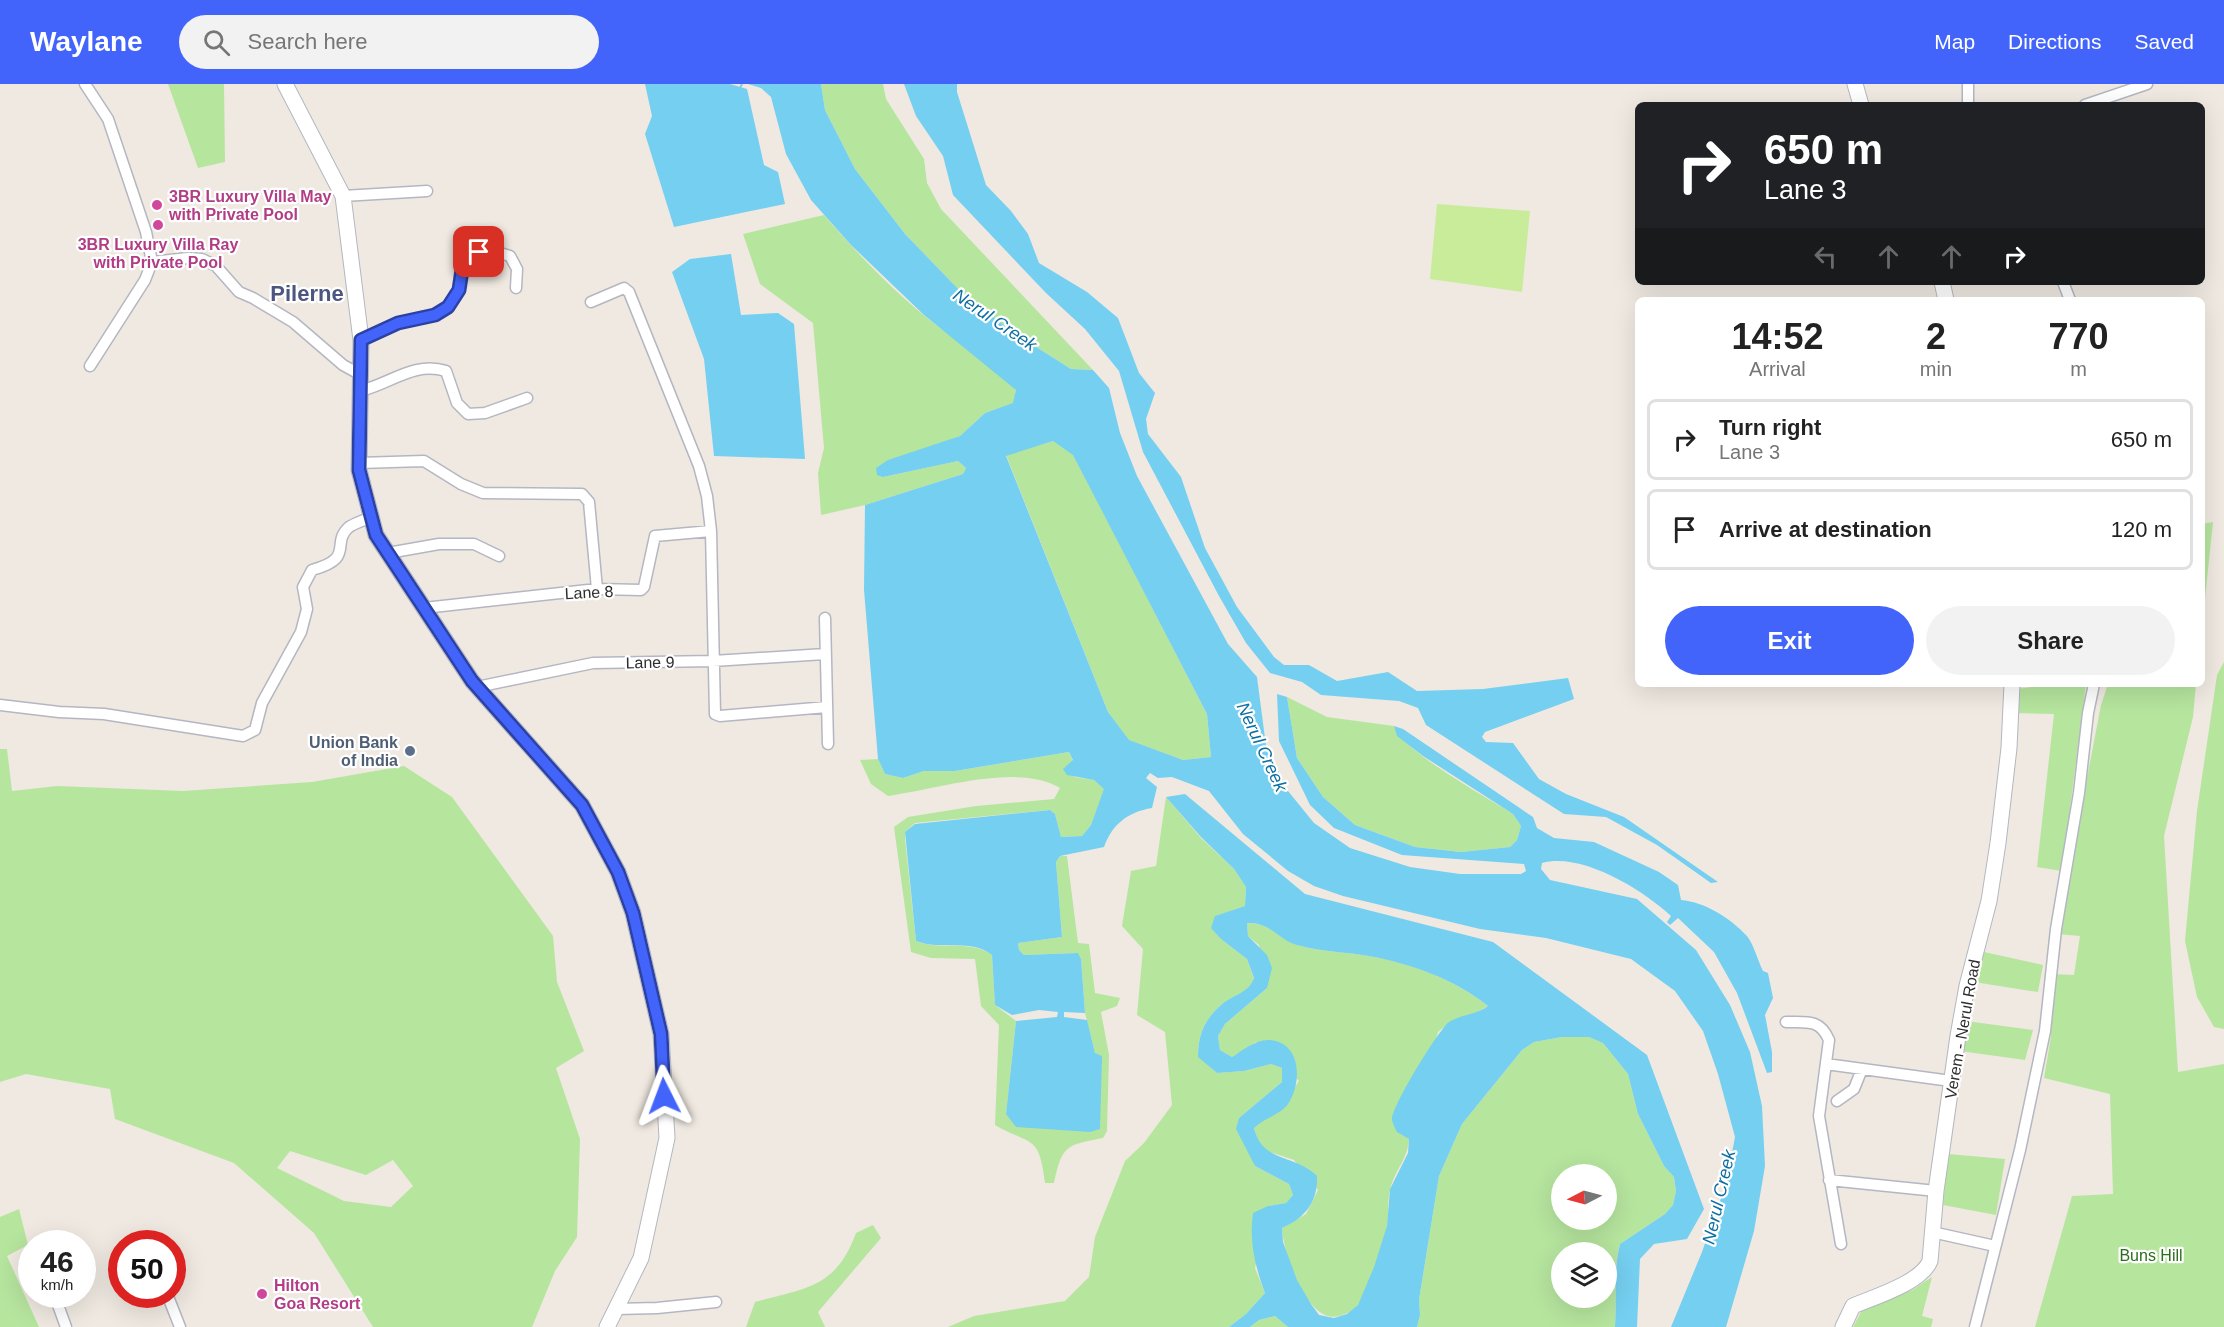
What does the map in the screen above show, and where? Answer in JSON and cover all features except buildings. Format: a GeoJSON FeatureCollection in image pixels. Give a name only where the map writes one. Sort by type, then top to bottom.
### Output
{"type":"FeatureCollection","features":[{"type":"Feature","properties":{"kind":"main road"},"geometry":{"type":"LineString","coordinates":[[285,84],[343,196],[361,340],[359,463],[376,535],[477,687],[582,805],[618,872],[633,913],[661,1034],[667,1138],[641,1258],[607,1327]]}},
{"type":"Feature","properties":{"kind":"main road"},"geometry":{"type":"LineString","coordinates":[[1855,84],[1861,102]]}},
{"type":"Feature","properties":{"kind":"main road","name":"Verem - Nerul Road"},"geometry":{"type":"LineString","coordinates":[[1843,1327],[1852,1306],[1908,1281],[1925,1269],[1930,1261],[1936,1191],[1951,1081],[1967,986],[1989,901],[1998,843],[2009,748],[2012,687]]}},
{"type":"Feature","properties":{"kind":"street"},"geometry":{"type":"LineString","coordinates":[[85,84],[108,119],[146,232],[152,262],[145,280],[90,366]]}},
{"type":"Feature","properties":{"kind":"street"},"geometry":{"type":"LineString","coordinates":[[1968,84],[1968,102]]}},
{"type":"Feature","properties":{"kind":"street"},"geometry":{"type":"LineString","coordinates":[[2094,102],[2147,84]]}},
{"type":"Feature","properties":{"kind":"street"},"geometry":{"type":"LineString","coordinates":[[343,196],[427,191]]}},
{"type":"Feature","properties":{"kind":"street"},"geometry":{"type":"LineString","coordinates":[[361,340],[398,323],[435,315],[448,307],[459,290],[462,270],[471,255],[493,251],[510,256],[516,269],[516,288]]}},
{"type":"Feature","properties":{"kind":"street"},"geometry":{"type":"LineString","coordinates":[[152,262],[188,258],[202,259],[216,266],[239,292],[292,322],[344,365],[361,375]]}},
{"type":"Feature","properties":{"kind":"street"},"geometry":{"type":"LineString","coordinates":[[591,302],[624,288],[628,292],[701,472],[711,531],[714,710],[717,716],[827,707]]}},
{"type":"Feature","properties":{"kind":"street"},"geometry":{"type":"LineString","coordinates":[[360,391],[382,386],[411,370],[435,368],[446,371],[457,402],[468,414],[484,413],[527,398]]}},
{"type":"Feature","properties":{"kind":"street"},"geometry":{"type":"LineString","coordinates":[[359,463],[424,461],[461,484],[483,493],[582,494],[589,502],[597,589]]}},
{"type":"Feature","properties":{"kind":"street"},"geometry":{"type":"LineString","coordinates":[[0,705],[59,712],[104,714],[243,736],[255,730],[262,704],[302,632],[307,609],[303,587],[312,570],[329,565],[340,554],[342,538],[350,527],[371,517]]}},
{"type":"Feature","properties":{"kind":"street","name":"Lane 8"},"geometry":{"type":"LineString","coordinates":[[424,608],[597,589],[641,590],[644,587],[654,537],[657,534],[711,531]]}},
{"type":"Feature","properties":{"kind":"street"},"geometry":{"type":"LineString","coordinates":[[388,553],[439,544],[474,544],[499,556]]}},
{"type":"Feature","properties":{"kind":"street"},"geometry":{"type":"LineString","coordinates":[[825,618],[828,744]]}},
{"type":"Feature","properties":{"kind":"street","name":"Lane 9"},"geometry":{"type":"LineString","coordinates":[[477,687],[593,663],[713,661],[825,654]]}},
{"type":"Feature","properties":{"kind":"street"},"geometry":{"type":"LineString","coordinates":[[1975,1327],[2020,1150],[2045,1031],[2056,930],[2079,793],[2088,713],[2093,687]]}},
{"type":"Feature","properties":{"kind":"street"},"geometry":{"type":"LineString","coordinates":[[1786,1022],[1814,1022],[1824,1029],[1829,1040],[1819,1116],[1841,1244]]}},
{"type":"Feature","properties":{"kind":"street"},"geometry":{"type":"LineString","coordinates":[[1826,1064],[1951,1081]]}},
{"type":"Feature","properties":{"kind":"street"},"geometry":{"type":"LineString","coordinates":[[1837,1101],[1854,1089],[1862,1069]]}},
{"type":"Feature","properties":{"kind":"street"},"geometry":{"type":"LineString","coordinates":[[1829,1180],[1936,1191]]}},
{"type":"Feature","properties":{"kind":"street"},"geometry":{"type":"LineString","coordinates":[[1932,1232],[1995,1246]]}},
{"type":"Feature","properties":{"kind":"street"},"geometry":{"type":"LineString","coordinates":[[616,1309],[657,1308],[716,1302]]}},
{"type":"Feature","properties":{"kind":"street"},"geometry":{"type":"LineString","coordinates":[[59,1308],[66,1327]]}},
{"type":"Feature","properties":{"kind":"street"},"geometry":{"type":"LineString","coordinates":[[172,1308],[180,1327]]}},
{"type":"Feature","properties":{"kind":"green space"},"geometry":{"type":"Polygon","coordinates":[[[168,84],[224,84],[225,162],[198,168],[168,84]]]}},
{"type":"Feature","properties":{"kind":"green space"},"geometry":{"type":"Polygon","coordinates":[[[821,84],[883,84],[886,99],[924,159],[927,183],[941,209],[1093,370],[1071,369],[1014,333],[963,294],[905,234],[855,169],[825,110],[821,84]]]}},
{"type":"Feature","properties":{"kind":"green space"},"geometry":{"type":"Polygon","coordinates":[[[1437,204],[1530,211],[1522,292],[1430,279],[1437,204]]]}},
{"type":"Feature","properties":{"kind":"green space"},"geometry":{"type":"Polygon","coordinates":[[[824,215],[899,293],[1016,390],[1014,403],[985,413],[960,436],[923,450],[883,477],[958,461],[966,468],[963,474],[865,505],[821,515],[818,473],[824,448],[813,323],[760,284],[743,234],[824,215]]]}},
{"type":"Feature","properties":{"kind":"green space"},"geometry":{"type":"Polygon","coordinates":[[[1053,441],[1073,454],[1207,714],[1211,757],[1183,760],[1128,740],[1108,712],[1006,455],[1053,441]]]}},
{"type":"Feature","properties":{"kind":"green space"},"geometry":{"type":"Polygon","coordinates":[[[2213,522],[2205,598],[2205,523],[2213,522]]]}},
{"type":"Feature","properties":{"kind":"green space"},"geometry":{"type":"Polygon","coordinates":[[[2224,662],[2224,1029],[2214,1027],[2197,997],[2185,941],[2197,811],[2217,675],[2224,662]]]}},
{"type":"Feature","properties":{"kind":"green space"},"geometry":{"type":"Polygon","coordinates":[[[2086,687],[2062,871],[2037,867],[2054,714],[2016,713],[2017,689],[2086,687]]]}},
{"type":"Feature","properties":{"kind":"green space","name":"Buns Hill"},"geometry":{"type":"Polygon","coordinates":[[[2107,687],[2196,687],[2193,717],[2164,836],[2178,1072],[2224,1064],[2224,1327],[2035,1327],[2072,1196],[2113,1194],[2110,1094],[2044,1078],[2051,1036],[2053,974],[2074,975],[2080,936],[2057,934],[2101,705],[2107,687]]]}},
{"type":"Feature","properties":{"kind":"green space"},"geometry":{"type":"Polygon","coordinates":[[[1287,697],[1327,717],[1394,726],[1412,748],[1429,761],[1513,814],[1521,826],[1517,840],[1510,847],[1461,852],[1415,847],[1355,825],[1323,797],[1297,758],[1287,697]]]}},
{"type":"Feature","properties":{"kind":"green space"},"geometry":{"type":"Polygon","coordinates":[[[0,749],[7,749],[12,791],[57,786],[183,791],[312,782],[404,766],[452,797],[553,936],[557,982],[584,1051],[556,1068],[580,1139],[577,1237],[555,1271],[532,1327],[373,1327],[314,1233],[234,1163],[115,1119],[110,1089],[26,1074],[0,1082],[0,749]],[[290,1151],[277,1168],[344,1201],[391,1207],[413,1186],[393,1160],[366,1175],[290,1151]]]}},
{"type":"Feature","properties":{"kind":"green space"},"geometry":{"type":"Polygon","coordinates":[[[1069,752],[1073,761],[1074,777],[1094,780],[1105,789],[1091,825],[1082,836],[1061,837],[1055,814],[1050,810],[915,823],[905,832],[916,941],[925,944],[975,947],[992,955],[995,1005],[1016,1021],[1006,1114],[1095,1053],[1085,1013],[1081,959],[1077,953],[1024,955],[1019,950],[1018,943],[1062,937],[1056,862],[1060,856],[1067,856],[1078,943],[1089,944],[1095,993],[1120,998],[1117,1006],[1101,1012],[1109,1055],[1107,1131],[1103,1138],[1073,1145],[1068,1149],[1060,1161],[1054,1183],[1045,1183],[1040,1156],[1032,1144],[995,1125],[999,1025],[981,1006],[975,959],[931,958],[911,952],[894,827],[908,817],[976,806],[1054,799],[1060,788],[1022,777],[1000,778],[976,780],[888,796],[871,784],[860,760],[878,759],[885,774],[903,778],[924,771],[955,771],[1069,752]]]}},
{"type":"Feature","properties":{"kind":"green space"},"geometry":{"type":"Polygon","coordinates":[[[1166,797],[1201,838],[1234,869],[1246,887],[1245,906],[1216,916],[1221,939],[1247,959],[1254,979],[1248,988],[1225,1002],[1210,1016],[1199,1041],[1198,1056],[1217,1073],[1244,1071],[1271,1064],[1282,1068],[1282,1082],[1239,1118],[1255,1166],[1289,1184],[1293,1195],[1286,1203],[1268,1206],[1255,1268],[1265,1293],[1246,1314],[1229,1327],[948,1327],[974,1316],[1065,1301],[1089,1277],[1095,1237],[1125,1161],[1144,1143],[1172,1105],[1165,1032],[1137,1015],[1143,949],[1122,926],[1131,871],[1156,866],[1166,797]]]}},
{"type":"Feature","properties":{"kind":"green space"},"geometry":{"type":"Polygon","coordinates":[[[1247,923],[1270,929],[1293,944],[1318,950],[1370,956],[1417,968],[1447,980],[1488,1006],[1438,1032],[1406,1153],[1390,1190],[1387,1227],[1375,1268],[1358,1305],[1352,1311],[1339,1316],[1327,1316],[1307,1298],[1292,1269],[1283,1239],[1282,1228],[1306,1214],[1318,1190],[1294,1160],[1267,1151],[1257,1141],[1254,1127],[1264,1118],[1277,1113],[1299,1081],[1256,1042],[1232,1057],[1220,1050],[1218,1036],[1225,1024],[1267,988],[1259,945],[1248,936],[1247,923]]]}},
{"type":"Feature","properties":{"kind":"green space"},"geometry":{"type":"Polygon","coordinates":[[[1984,952],[2043,965],[2038,992],[1974,982],[1984,952]]]}},
{"type":"Feature","properties":{"kind":"green space"},"geometry":{"type":"Polygon","coordinates":[[[1966,1021],[2033,1030],[2025,1060],[1960,1051],[1966,1021]]]}},
{"type":"Feature","properties":{"kind":"green space"},"geometry":{"type":"Polygon","coordinates":[[[1562,1037],[1589,1037],[1603,1043],[1628,1074],[1638,1114],[1664,1166],[1674,1177],[1676,1191],[1673,1205],[1665,1214],[1620,1244],[1617,1264],[1617,1242],[1551,1242],[1551,1308],[1615,1308],[1615,1327],[1417,1327],[1420,1315],[1419,1300],[1439,1176],[1462,1124],[1522,1050],[1534,1042],[1562,1037]]]}},
{"type":"Feature","properties":{"kind":"green space"},"geometry":{"type":"Polygon","coordinates":[[[1948,1154],[2005,1159],[1996,1215],[1943,1205],[1948,1154]]]}},
{"type":"Feature","properties":{"kind":"green space"},"geometry":{"type":"Polygon","coordinates":[[[19,1209],[24,1230],[18,1230],[18,1250],[7,1256],[18,1280],[18,1308],[30,1308],[39,1327],[0,1327],[0,1217],[19,1209]]]}},
{"type":"Feature","properties":{"kind":"green space"},"geometry":{"type":"Polygon","coordinates":[[[873,1225],[881,1238],[818,1312],[825,1327],[746,1327],[755,1302],[804,1289],[817,1283],[839,1265],[856,1233],[873,1225]]]}},
{"type":"Feature","properties":{"kind":"green space"},"geometry":{"type":"Polygon","coordinates":[[[1932,1277],[1922,1316],[1933,1319],[1931,1327],[1853,1327],[1862,1310],[1912,1290],[1932,1277]]]}},
{"type":"Feature","properties":{"kind":"green space"},"geometry":{"type":"Polygon","coordinates":[[[1275,1316],[1288,1327],[1250,1327],[1259,1320],[1275,1316]]]}},
{"type":"Feature","properties":{"kind":"water"},"geometry":{"type":"Polygon","coordinates":[[[645,84],[730,84],[747,89],[764,165],[778,172],[785,204],[674,227],[645,134],[652,116],[645,84]]]}},
{"type":"Feature","properties":{"kind":"water","name":"Nerul Creek"},"geometry":{"type":"Polygon","coordinates":[[[748,84],[821,84],[825,110],[855,169],[905,234],[963,294],[1014,333],[1071,369],[1093,370],[1109,388],[1120,433],[1137,476],[1228,644],[1257,677],[1266,746],[1288,791],[1314,823],[1350,848],[1410,867],[1460,874],[1521,874],[1526,871],[1524,864],[1402,855],[1334,828],[1310,805],[1279,741],[1277,694],[1287,697],[1297,758],[1323,797],[1355,825],[1415,847],[1461,852],[1510,847],[1517,840],[1521,826],[1513,814],[1423,756],[1397,736],[1394,726],[1403,729],[1533,817],[1537,828],[1554,838],[1594,842],[1659,872],[1678,885],[1681,900],[1699,904],[1717,912],[1747,936],[1763,971],[1768,973],[1773,998],[1765,1015],[1772,1052],[1772,1072],[1767,1073],[1737,993],[1714,952],[1678,918],[1670,925],[1667,922],[1671,916],[1645,895],[1593,868],[1558,861],[1542,863],[1541,869],[1550,880],[1637,899],[1696,950],[1730,1005],[1750,1052],[1762,1106],[1765,1166],[1754,1231],[1726,1327],[1671,1327],[1702,1252],[1726,1184],[1735,1137],[1718,1074],[1703,1031],[1675,991],[1631,959],[1546,938],[1480,929],[1343,896],[1314,886],[1288,871],[1243,834],[1209,791],[1172,777],[1158,778],[1150,773],[1146,778],[1157,787],[1152,808],[1122,820],[1107,839],[1104,847],[1060,856],[1056,862],[1062,937],[1018,943],[1019,950],[1024,955],[1078,953],[1081,959],[1085,1013],[1064,1012],[1064,1017],[1087,1020],[1095,1053],[1102,1056],[1100,1129],[1090,1132],[1016,1127],[1006,1114],[1016,1021],[1057,1017],[1058,1012],[1039,1010],[1012,1015],[995,1005],[992,955],[975,947],[925,944],[916,941],[905,832],[915,824],[1050,810],[1055,814],[1061,837],[1082,836],[1091,825],[1104,789],[1094,780],[1067,775],[1063,769],[1073,760],[1069,752],[955,771],[924,771],[903,778],[885,774],[878,759],[864,590],[865,505],[963,474],[966,468],[958,461],[883,477],[877,475],[876,468],[888,460],[960,436],[985,413],[1013,403],[1016,390],[924,315],[851,245],[811,200],[786,154],[771,97],[761,88],[748,84]],[[1053,441],[1006,456],[1108,712],[1129,740],[1183,760],[1211,757],[1207,714],[1073,455],[1053,441]]]}},
{"type":"Feature","properties":{"kind":"water"},"geometry":{"type":"Polygon","coordinates":[[[904,84],[957,84],[957,92],[986,185],[1011,211],[1028,234],[1039,263],[1087,292],[1118,318],[1139,373],[1155,393],[1146,419],[1148,434],[1181,477],[1205,548],[1237,607],[1274,657],[1284,665],[1309,665],[1337,681],[1388,672],[1417,691],[1483,689],[1568,678],[1574,699],[1485,732],[1482,737],[1486,742],[1513,743],[1539,779],[1566,794],[1624,817],[1718,882],[1711,883],[1657,845],[1606,817],[1564,814],[1426,725],[1418,708],[1399,701],[1321,695],[1302,682],[1270,673],[1246,643],[1143,452],[1119,371],[1085,329],[1046,293],[953,195],[943,156],[916,116],[904,84]]]}},
{"type":"Feature","properties":{"kind":"water"},"geometry":{"type":"Polygon","coordinates":[[[731,254],[741,315],[778,313],[794,324],[805,459],[714,456],[704,359],[672,272],[690,259],[731,254]]]}},
{"type":"Feature","properties":{"kind":"water"},"geometry":{"type":"Polygon","coordinates":[[[1185,794],[1305,894],[1493,942],[1647,1055],[1704,1209],[1687,1239],[1654,1244],[1640,1259],[1637,1327],[1615,1327],[1620,1244],[1665,1214],[1673,1205],[1676,1191],[1674,1177],[1664,1166],[1638,1114],[1628,1074],[1603,1043],[1589,1037],[1562,1037],[1534,1042],[1522,1050],[1462,1124],[1439,1176],[1419,1300],[1420,1315],[1417,1327],[1288,1327],[1275,1316],[1259,1320],[1250,1327],[1229,1327],[1246,1314],[1265,1293],[1254,1254],[1253,1213],[1268,1206],[1286,1203],[1293,1195],[1289,1184],[1255,1166],[1236,1129],[1239,1118],[1282,1082],[1282,1068],[1271,1064],[1244,1071],[1217,1073],[1198,1057],[1201,1035],[1210,1016],[1225,1002],[1248,987],[1254,978],[1247,959],[1221,939],[1211,928],[1215,916],[1245,906],[1246,887],[1234,869],[1201,837],[1166,797],[1185,794]],[[1247,923],[1248,936],[1267,955],[1272,968],[1267,988],[1225,1024],[1218,1036],[1220,1050],[1232,1057],[1255,1043],[1270,1040],[1281,1043],[1293,1056],[1297,1075],[1293,1095],[1281,1111],[1254,1128],[1264,1147],[1280,1157],[1299,1164],[1317,1176],[1315,1194],[1308,1208],[1297,1219],[1282,1228],[1283,1242],[1297,1280],[1311,1304],[1319,1315],[1334,1318],[1347,1314],[1358,1305],[1374,1267],[1387,1226],[1390,1189],[1408,1153],[1409,1139],[1397,1132],[1392,1120],[1407,1084],[1449,1022],[1488,1006],[1447,980],[1417,968],[1369,956],[1318,950],[1293,944],[1263,926],[1247,923]]]}},
{"type":"Feature","properties":{"kind":"waterway"},"geometry":{"type":"LineString","coordinates":[[740,88],[742,84]]}},
{"type":"Feature","properties":{"kind":"place","name":"3BR Luxury Villa May with Private Pool"},"geometry":{"type":"Point","coordinates":[157,205]}},
{"type":"Feature","properties":{"kind":"place","name":"3BR Luxury Villa Ray with Private Pool"},"geometry":{"type":"Point","coordinates":[158,225]}},
{"type":"Feature","properties":{"kind":"place","name":"Union Bank of India"},"geometry":{"type":"Point","coordinates":[410,751]}},
{"type":"Feature","properties":{"kind":"place","name":"Hilton Goa Resort"},"geometry":{"type":"Point","coordinates":[262,1294]}},
{"type":"Feature","properties":{"kind":"district","name":"Pilerne"},"geometry":{"type":"Point","coordinates":[307,293]}},
{"type":"Feature","properties":{"kind":"route"},"geometry":{"type":"LineString","coordinates":[[479,252],[471,255],[462,270],[459,290],[448,307],[435,315],[398,323],[361,340],[359,470],[376,535],[472,681],[582,805],[618,872],[633,913],[661,1034],[664,1096]]}}]}
